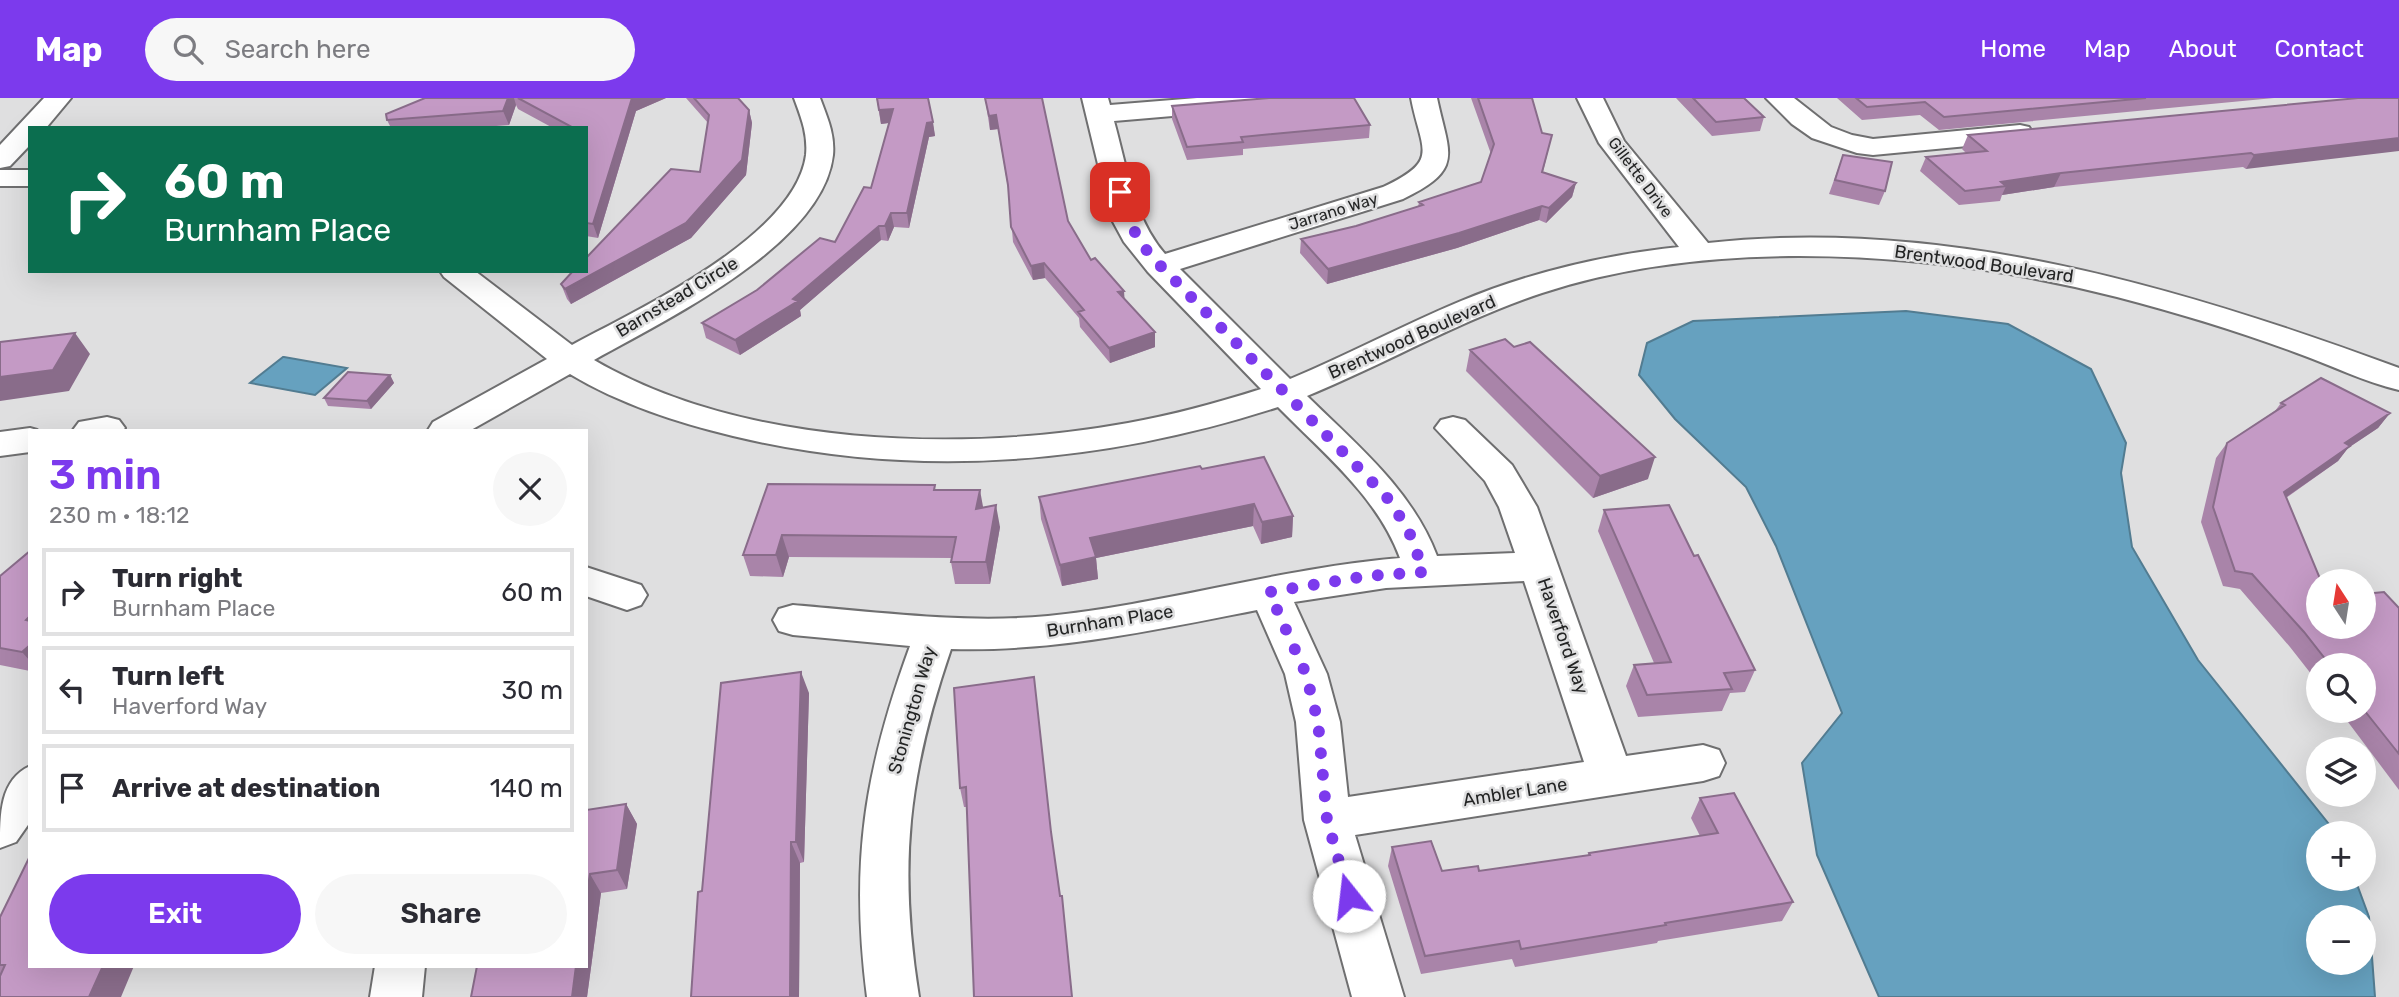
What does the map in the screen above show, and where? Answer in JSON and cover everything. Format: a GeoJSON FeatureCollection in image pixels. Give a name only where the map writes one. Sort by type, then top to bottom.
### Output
{"type":"FeatureCollection","features":[{"type":"Feature","properties":{"kind":"street"},"geometry":{"type":"LineString","coordinates":[[34,126],[58,98]]}},
{"type":"Feature","properties":{"kind":"street","name":"Barnstead Circle"},"geometry":{"type":"LineString","coordinates":[[446,429],[705,284],[742,259],[784,221],[803,196],[819,160],[819,128],[807,98]]}},
{"type":"Feature","properties":{"kind":"street"},"geometry":{"type":"LineString","coordinates":[[1290,98],[1097,106],[1126,218],[1139,242],[1159,266],[1386,496],[1408,529],[1424,572]]}},
{"type":"Feature","properties":{"kind":"street","name":"Jarrano Way"},"geometry":{"type":"LineString","coordinates":[[1159,266],[1393,193],[1421,179],[1436,162],[1438,153],[1424,98]]}},
{"type":"Feature","properties":{"kind":"street","name":"Gillette Drive"},"geometry":{"type":"LineString","coordinates":[[1590,98],[1612,143],[1699,252]]}},
{"type":"Feature","properties":{"kind":"street"},"geometry":{"type":"LineString","coordinates":[[1779,98],[1817,132],[1833,140],[1873,147],[2051,130]]}},
{"type":"Feature","properties":{"kind":"street"},"geometry":{"type":"LineString","coordinates":[[0,161],[28,132]]}},
{"type":"Feature","properties":{"kind":"street"},"geometry":{"type":"LineString","coordinates":[[0,161],[28,161]]}},
{"type":"Feature","properties":{"kind":"street"},"geometry":{"type":"LineString","coordinates":[[0,178],[28,178]]}},
{"type":"Feature","properties":{"kind":"street","name":"Brentwood Boulevard"},"geometry":{"type":"LineString","coordinates":[[458,273],[570,360],[620,388],[681,411],[750,430],[826,443],[907,449],[990,449],[1129,434],[1181,424],[1285,393],[1328,376],[1470,309],[1530,286],[1593,269],[1699,252],[1797,247],[1882,249],[1983,260],[2049,272],[2144,293],[2228,317],[2399,380]]}},
{"type":"Feature","properties":{"kind":"street"},"geometry":{"type":"LineString","coordinates":[[1453,428],[1499,474],[1518,507],[1539,566]]}},
{"type":"Feature","properties":{"kind":"street"},"geometry":{"type":"LineString","coordinates":[[0,444],[28,440]]}},
{"type":"Feature","properties":{"kind":"street","name":"Haverford Way"},"geometry":{"type":"LineString","coordinates":[[1424,572],[1539,566],[1611,777]]}},
{"type":"Feature","properties":{"kind":"street","name":"Burnham Place"},"geometry":{"type":"LineString","coordinates":[[793,620],[982,634],[1046,631],[1202,607],[1269,592],[1367,576],[1424,572]]}},
{"type":"Feature","properties":{"kind":"street"},"geometry":{"type":"LineString","coordinates":[[588,582],[627,595]]}},
{"type":"Feature","properties":{"kind":"street"},"geometry":{"type":"LineString","coordinates":[[1269,592],[1306,674],[1318,722],[1327,820],[1378,997]]}},
{"type":"Feature","properties":{"kind":"street","name":"Stonington Way"},"geometry":{"type":"LineString","coordinates":[[893,997],[883,937],[883,845],[890,788],[902,735],[936,632]]}},
{"type":"Feature","properties":{"kind":"street","name":"Ambler Lane"},"geometry":{"type":"LineString","coordinates":[[1327,820],[1703,762]]}},
{"type":"Feature","properties":{"kind":"street"},"geometry":{"type":"LineString","coordinates":[[0,828],[28,788]]}},
{"type":"Feature","properties":{"kind":"street"},"geometry":{"type":"LineString","coordinates":[[396,997],[400,968]]}},
{"type":"Feature","properties":{"kind":"water"},"geometry":{"type":"Polygon","coordinates":[[[1906,311],[2008,324],[2091,369],[2126,443],[2121,473],[2132,547],[2198,660],[2306,795],[2306,807],[2315,807],[2326,821],[2306,821],[2306,891],[2359,891],[2365,905],[2306,905],[2306,975],[2373,975],[2375,997],[1879,997],[1817,855],[1802,763],[1842,713],[1776,546],[1746,487],[1675,419],[1639,375],[1647,343],[1693,321],[1906,311]]]}},
{"type":"Feature","properties":{"kind":"water"},"geometry":{"type":"Polygon","coordinates":[[[283,357],[347,368],[315,395],[250,383],[283,357]]]}},
{"type":"Feature","properties":{"kind":"building"},"geometry":{"type":"Polygon","coordinates":[[[425,98],[508,98],[503,111],[387,120],[386,114],[425,98]]]}},
{"type":"Feature","properties":{"kind":"building"},"geometry":{"type":"Polygon","coordinates":[[[518,98],[632,98],[593,224],[588,223],[588,126],[570,126],[518,98]]]}},
{"type":"Feature","properties":{"kind":"building"},"geometry":{"type":"Polygon","coordinates":[[[694,98],[738,98],[749,110],[742,160],[686,223],[565,289],[561,284],[571,273],[588,273],[588,256],[671,169],[700,172],[709,115],[694,98]]]}},
{"type":"Feature","properties":{"kind":"building"},"geometry":{"type":"Polygon","coordinates":[[[877,98],[928,98],[933,122],[927,123],[907,213],[891,213],[885,226],[879,226],[793,299],[798,301],[735,340],[702,323],[757,290],[820,238],[835,242],[864,187],[871,188],[893,109],[879,110],[877,98]]]}},
{"type":"Feature","properties":{"kind":"building"},"geometry":{"type":"Polygon","coordinates":[[[985,98],[1042,98],[1068,221],[1091,260],[1095,258],[1124,291],[1118,292],[1155,332],[1109,348],[1078,312],[1084,310],[1044,263],[1031,266],[1011,227],[1008,185],[996,115],[989,116],[985,98]]]}},
{"type":"Feature","properties":{"kind":"building"},"geometry":{"type":"Polygon","coordinates":[[[1269,98],[1354,98],[1370,125],[1241,137],[1243,142],[1187,147],[1172,106],[1269,98]]]}},
{"type":"Feature","properties":{"kind":"building"},"geometry":{"type":"Polygon","coordinates":[[[1478,98],[1532,98],[1542,133],[1552,135],[1542,172],[1576,183],[1549,208],[1542,206],[1459,233],[1328,269],[1301,239],[1356,226],[1423,205],[1419,202],[1481,182],[1494,144],[1478,98]]]}},
{"type":"Feature","properties":{"kind":"building"},"geometry":{"type":"Polygon","coordinates":[[[1693,98],[1744,98],[1764,117],[1716,122],[1693,98]]]}},
{"type":"Feature","properties":{"kind":"building"},"geometry":{"type":"Polygon","coordinates":[[[1856,98],[2146,98],[1944,117],[1925,102],[1867,107],[1856,98]]]}},
{"type":"Feature","properties":{"kind":"building"},"geometry":{"type":"Polygon","coordinates":[[[2358,98],[2399,98],[2399,138],[2061,173],[2001,182],[2006,186],[1965,191],[1926,157],[1987,151],[1968,135],[2358,98]]]}},
{"type":"Feature","properties":{"kind":"building"},"geometry":{"type":"Polygon","coordinates":[[[1843,155],[1892,162],[1885,191],[1835,180],[1843,155]]]}},
{"type":"Feature","properties":{"kind":"building"},"geometry":{"type":"Polygon","coordinates":[[[75,333],[53,370],[0,377],[0,342],[75,333]]]}},
{"type":"Feature","properties":{"kind":"building"},"geometry":{"type":"Polygon","coordinates":[[[1505,339],[1514,347],[1530,342],[1655,457],[1600,476],[1470,350],[1505,339]]]}},
{"type":"Feature","properties":{"kind":"building"},"geometry":{"type":"Polygon","coordinates":[[[348,372],[390,375],[367,401],[324,398],[348,372]]]}},
{"type":"Feature","properties":{"kind":"building"},"geometry":{"type":"Polygon","coordinates":[[[2321,378],[2390,413],[2345,443],[2350,446],[2284,492],[2316,569],[2306,569],[2306,635],[2252,574],[2235,571],[2213,507],[2227,443],[2285,405],[2281,403],[2321,378]]]}},
{"type":"Feature","properties":{"kind":"building"},"geometry":{"type":"Polygon","coordinates":[[[1264,457],[1293,516],[1262,522],[1254,504],[1090,538],[1096,557],[1060,565],[1039,497],[1200,466],[1202,469],[1264,457]]]}},
{"type":"Feature","properties":{"kind":"building"},"geometry":{"type":"Polygon","coordinates":[[[768,484],[935,485],[934,490],[980,490],[976,509],[996,505],[986,562],[951,562],[956,537],[782,535],[776,555],[743,555],[768,484]]]}},
{"type":"Feature","properties":{"kind":"building"},"geometry":{"type":"Polygon","coordinates":[[[1669,505],[1694,556],[1698,555],[1755,670],[1724,673],[1732,689],[1647,695],[1634,665],[1671,662],[1604,510],[1669,505]]]}},
{"type":"Feature","properties":{"kind":"building"},"geometry":{"type":"Polygon","coordinates":[[[28,553],[28,647],[22,652],[0,648],[0,576],[28,553]]]}},
{"type":"Feature","properties":{"kind":"building"},"geometry":{"type":"Polygon","coordinates":[[[2384,592],[2399,608],[2399,754],[2374,723],[2376,653],[2321,653],[2310,639],[2376,639],[2376,593],[2384,592]]]}},
{"type":"Feature","properties":{"kind":"building"},"geometry":{"type":"Polygon","coordinates":[[[801,672],[796,842],[791,842],[790,997],[691,997],[698,892],[702,891],[721,683],[801,672]]]}},
{"type":"Feature","properties":{"kind":"building"},"geometry":{"type":"Polygon","coordinates":[[[1034,677],[1072,997],[974,997],[966,787],[960,788],[954,688],[1034,677]]]}},
{"type":"Feature","properties":{"kind":"building"},"geometry":{"type":"Polygon","coordinates":[[[1734,793],[1793,902],[1521,949],[1519,941],[1425,956],[1392,847],[1431,841],[1442,871],[1478,866],[1479,871],[1590,855],[1589,853],[1718,833],[1700,798],[1734,793]]]}},
{"type":"Feature","properties":{"kind":"building"},"geometry":{"type":"Polygon","coordinates":[[[626,804],[617,870],[590,874],[588,886],[588,810],[626,804]]]}},
{"type":"Feature","properties":{"kind":"building"},"geometry":{"type":"Polygon","coordinates":[[[28,860],[28,968],[102,968],[89,997],[0,997],[0,976],[5,965],[0,965],[0,917],[28,860]]]}},
{"type":"Feature","properties":{"kind":"building"},"geometry":{"type":"Polygon","coordinates":[[[477,968],[576,968],[572,997],[471,997],[477,968]]]}},
{"type":"Feature","properties":{"kind":"route"},"geometry":{"type":"LineString","coordinates":[[1120,192],[1126,218],[1139,242],[1159,266],[1386,496],[1408,529],[1417,549],[1424,572],[1367,576],[1269,592],[1306,674],[1318,722],[1327,820],[1349,896]]}}]}
